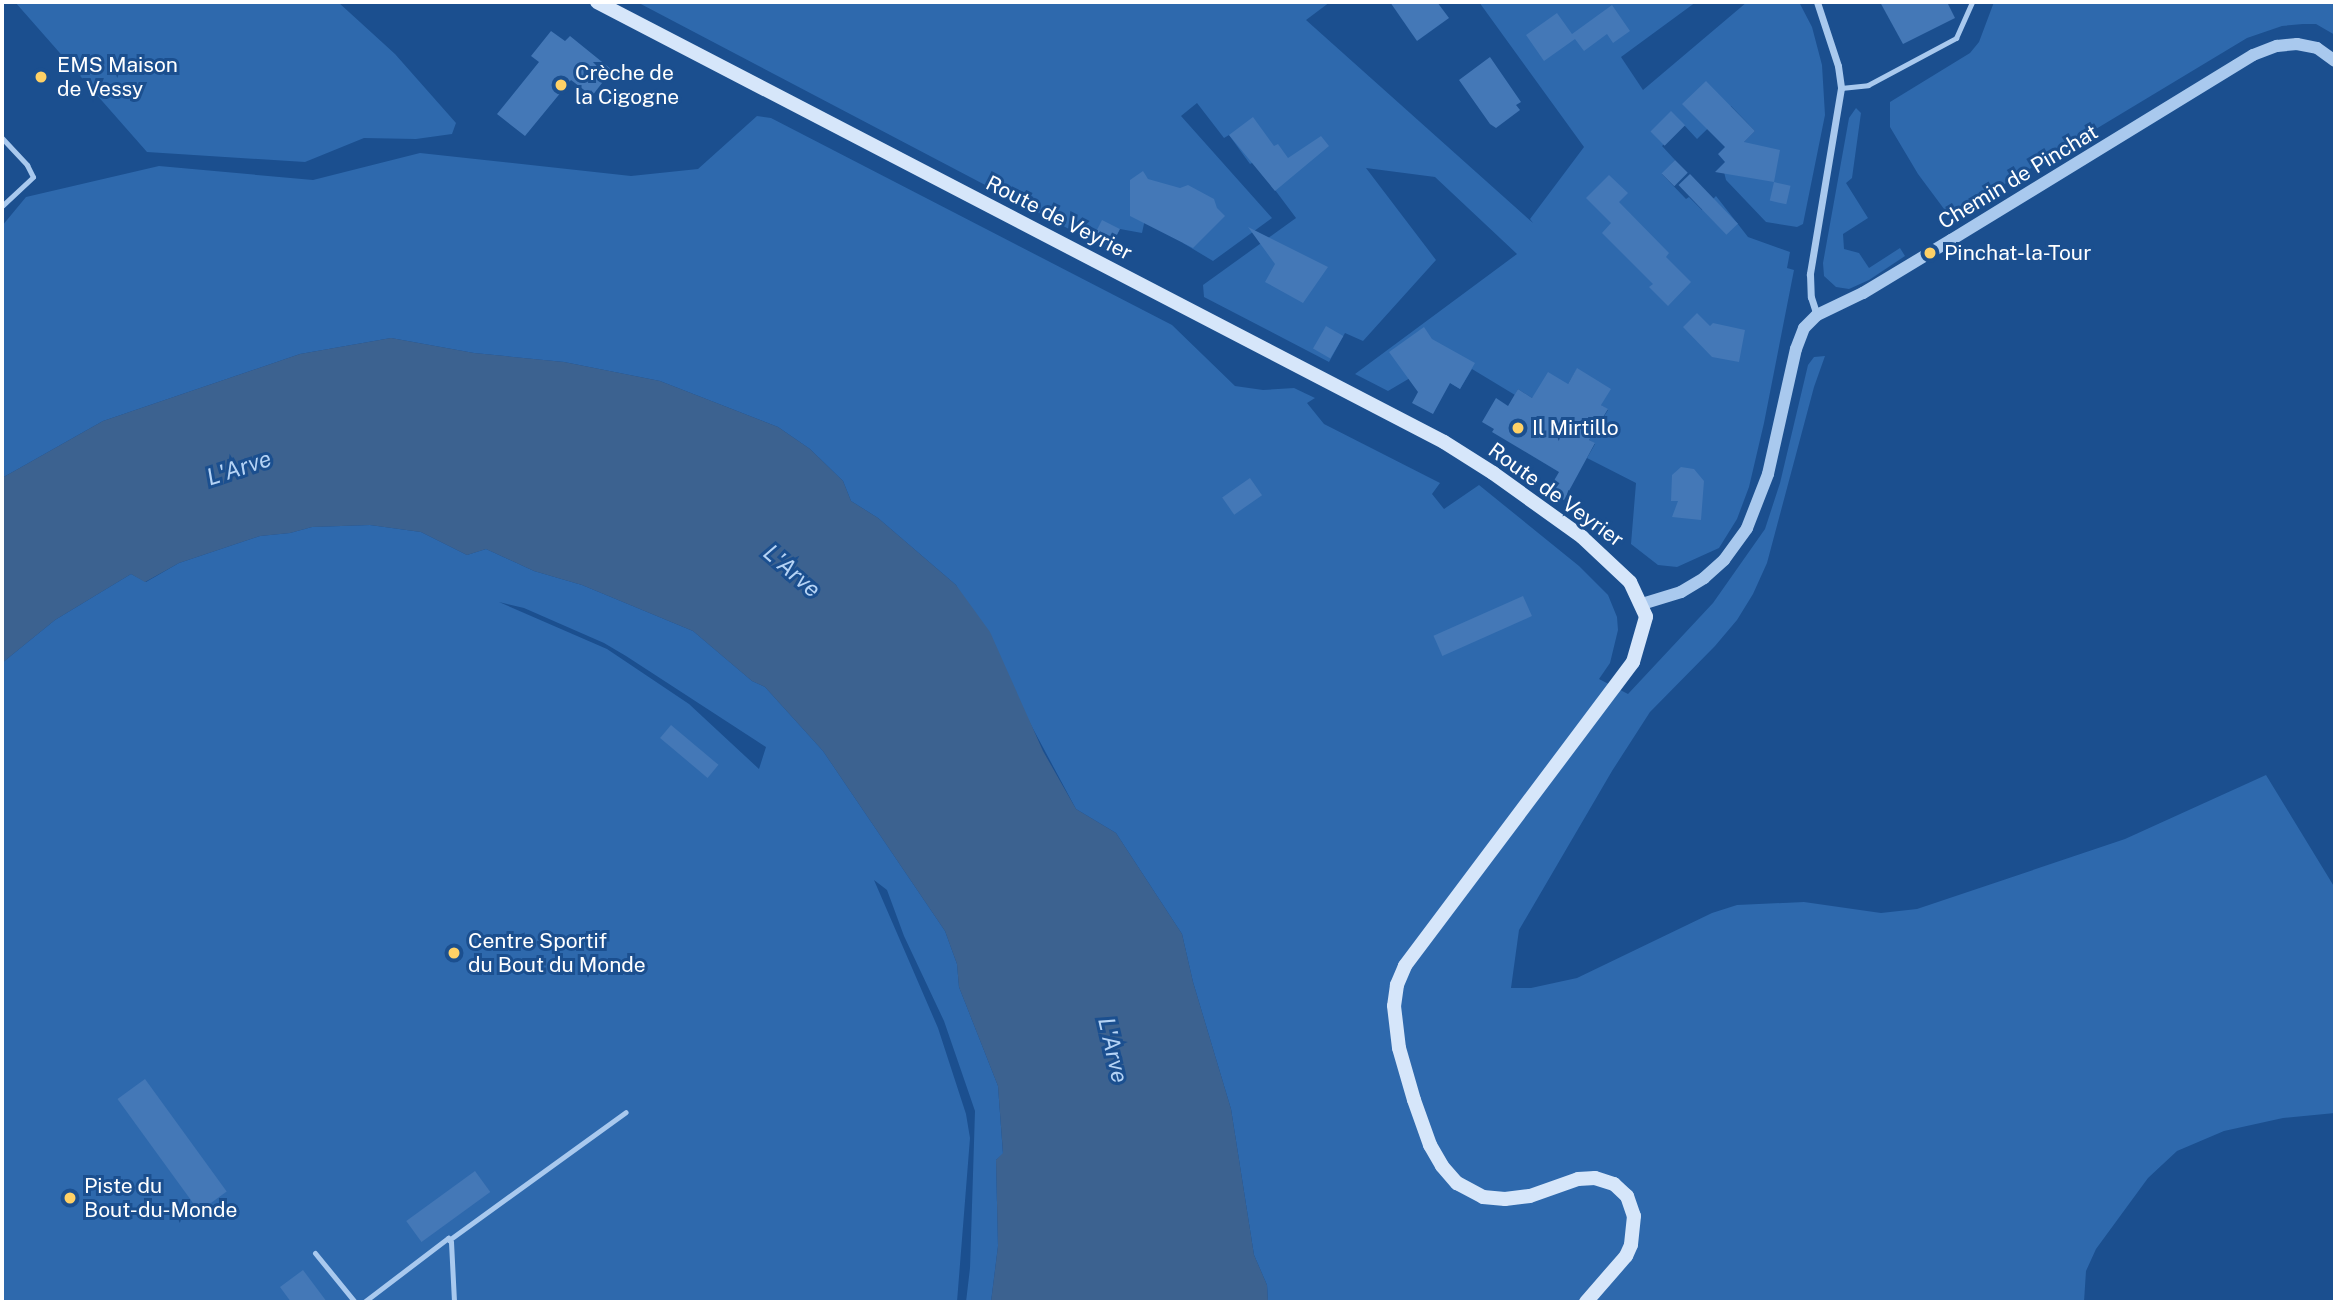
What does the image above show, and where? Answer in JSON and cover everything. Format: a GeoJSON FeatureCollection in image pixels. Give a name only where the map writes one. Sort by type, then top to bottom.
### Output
{"type":"FeatureCollection","features":[{"type":"Feature","properties":{"kind":"main road","name":"Route de Veyrier"},"geometry":{"type":"LineString","coordinates":[[597,2],[1444,442],[1493,473],[1606,557],[1630,582],[1642,604]]}},
{"type":"Feature","properties":{"kind":"main road"},"geometry":{"type":"LineString","coordinates":[[1586,1302],[1626,1256],[1631,1245],[1634,1216],[1627,1196],[1614,1184],[1595,1178],[1505,1199],[1483,1197],[1457,1183],[1430,1145],[1399,1048],[1394,1006],[1397,985],[1405,966],[1633,662],[1646,625],[1642,604]]}},
{"type":"Feature","properties":{"kind":"street"},"geometry":{"type":"LineString","coordinates":[[1642,604],[1681,592],[1704,578],[1724,560],[1747,527],[1768,474],[1796,349],[1804,328],[1817,315],[1811,297],[1810,274],[1841,88],[1838,66],[1817,2]]}},
{"type":"Feature","properties":{"kind":"street","name":"Chemin de Pinchat"},"geometry":{"type":"LineString","coordinates":[[1817,315],[1863,293],[1941,247],[2253,55],[2277,46],[2297,44],[2317,48],[2335,61]]}},
{"type":"Feature","properties":{"kind":"lane"},"geometry":{"type":"LineString","coordinates":[[1841,88],[1868,85],[1956,38],[1972,2]]}},
{"type":"Feature","properties":{"kind":"lane"},"geometry":{"type":"LineString","coordinates":[[2,138],[27,165],[33,177],[2,206]]}},
{"type":"Feature","properties":{"kind":"lane"},"geometry":{"type":"LineString","coordinates":[[364,1302],[626,1111]]}},
{"type":"Feature","properties":{"kind":"lane"},"geometry":{"type":"LineString","coordinates":[[449,1240],[454,1302]]}},
{"type":"Feature","properties":{"kind":"lane"},"geometry":{"type":"LineString","coordinates":[[315,1253],[355,1302]]}},
{"type":"Feature","properties":{"kind":"shaded area"},"geometry":{"type":"Polygon","coordinates":[[[15,2],[338,2],[395,54],[456,123],[452,134],[416,139],[364,138],[305,162],[147,152],[15,2]]]}},
{"type":"Feature","properties":{"kind":"shaded area"},"geometry":{"type":"Polygon","coordinates":[[[637,2],[1330,2],[1306,20],[1533,223],[1530,219],[1584,147],[1479,2],[1696,2],[1621,57],[1643,90],[1747,2],[1799,2],[1812,27],[1822,65],[1825,115],[1803,224],[1797,227],[1766,222],[1726,180],[1724,172],[1739,147],[1755,131],[1731,106],[1697,139],[1684,125],[1662,146],[1675,160],[1662,174],[1686,199],[1689,197],[1702,210],[1716,196],[1748,237],[1790,252],[1787,268],[1794,270],[1764,423],[1749,487],[1737,519],[1719,548],[1677,567],[1658,565],[1631,544],[1636,483],[1587,458],[1595,444],[1589,440],[1608,410],[1601,405],[1577,369],[1568,384],[1532,398],[1518,389],[1515,395],[1472,369],[1460,389],[1427,368],[1388,391],[1355,374],[1517,254],[1435,177],[1366,168],[1436,260],[1363,341],[1345,333],[1329,362],[1204,297],[1203,285],[1296,218],[1254,162],[1250,164],[1229,135],[1224,138],[1197,103],[1181,116],[1272,218],[1213,261],[1183,243],[1196,223],[1147,210],[1142,233],[1120,229],[1109,250],[637,2]]]}},
{"type":"Feature","properties":{"kind":"shaded area"},"geometry":{"type":"Polygon","coordinates":[[[1994,2],[2335,2],[2335,35],[2316,24],[2303,24],[2282,26],[2247,38],[1950,217],[1918,174],[1890,127],[1890,102],[1970,53],[1979,42],[1994,2]]]}},
{"type":"Feature","properties":{"kind":"shaded area"},"geometry":{"type":"Polygon","coordinates":[[[1856,108],[1861,113],[1852,178],[1846,183],[1868,218],[1843,234],[1844,249],[1859,253],[1869,268],[1900,248],[1905,256],[1869,280],[1849,289],[1836,287],[1824,276],[1823,263],[1849,118],[1856,108]]]}},
{"type":"Feature","properties":{"kind":"shaded area"},"geometry":{"type":"Polygon","coordinates":[[[757,116],[771,118],[1172,325],[1235,386],[1263,390],[1294,388],[1315,398],[1307,403],[1324,424],[1440,483],[1432,494],[1444,509],[1479,485],[1579,566],[1608,595],[1617,617],[1618,630],[1610,663],[1599,679],[1628,694],[1713,603],[1765,529],[1780,483],[1808,365],[1814,357],[1825,356],[1814,387],[1767,563],[1753,594],[1737,620],[1715,646],[1650,712],[1612,771],[1519,930],[1511,988],[1531,988],[1577,978],[1712,913],[1737,905],[1804,902],[1881,913],[1917,909],[2125,839],[2266,775],[2335,888],[2335,1113],[2283,1118],[2224,1131],[2177,1151],[2148,1178],[2096,1249],[2086,1271],[2084,1302],[1268,1302],[1267,1285],[1254,1255],[1231,1109],[1193,982],[1182,934],[1116,833],[1076,809],[956,585],[878,518],[851,501],[843,481],[810,449],[778,427],[660,381],[564,362],[474,353],[391,338],[300,354],[103,421],[2,478],[2,226],[26,197],[159,166],[313,180],[420,153],[631,176],[698,169],[757,116]]]}},
{"type":"Feature","properties":{"kind":"shaded area","name":"Centre Sportif du Bout du Monde"},"geometry":{"type":"Polygon","coordinates":[[[370,525],[421,532],[467,555],[486,549],[534,571],[582,585],[693,631],[752,681],[765,687],[823,751],[945,931],[957,964],[959,987],[998,1086],[1003,1154],[996,1160],[998,1246],[991,1302],[966,1302],[970,1268],[975,1111],[944,1021],[904,936],[887,890],[874,880],[938,1028],[966,1114],[970,1138],[957,1302],[2,1302],[2,663],[55,620],[131,574],[146,582],[179,563],[260,536],[290,533],[312,527],[370,525]],[[499,602],[607,649],[689,704],[759,769],[766,747],[604,643],[524,608],[499,602]]]}},
{"type":"Feature","properties":{"kind":"water","name":"L'Arve"},"geometry":{"type":"Polygon","coordinates":[[[391,338],[474,353],[564,362],[660,381],[778,427],[810,449],[843,481],[851,501],[878,518],[956,585],[990,632],[1043,751],[1076,809],[1116,833],[1182,934],[1193,982],[1231,1109],[1254,1255],[1267,1285],[1268,1302],[991,1302],[998,1246],[996,1160],[1003,1153],[998,1086],[959,987],[957,964],[945,931],[823,751],[765,687],[752,681],[693,631],[582,585],[534,571],[486,549],[467,555],[421,532],[370,525],[312,527],[290,533],[260,536],[179,563],[145,582],[131,574],[55,620],[2,663],[2,478],[103,421],[300,354],[391,338]]]}},
{"type":"Feature","properties":{"kind":"building"},"geometry":{"type":"Polygon","coordinates":[[[1390,2],[1437,2],[1449,18],[1417,41],[1390,2]]]}},
{"type":"Feature","properties":{"kind":"building"},"geometry":{"type":"Polygon","coordinates":[[[1880,2],[1947,2],[1955,18],[1903,44],[1880,2]]]}},
{"type":"Feature","properties":{"kind":"building"},"geometry":{"type":"Polygon","coordinates":[[[1612,5],[1630,31],[1613,43],[1607,34],[1584,51],[1575,39],[1544,61],[1526,35],[1557,13],[1572,34],[1612,5]]]}},
{"type":"Feature","properties":{"kind":"building"},"geometry":{"type":"Polygon","coordinates":[[[551,31],[565,41],[570,36],[612,70],[592,96],[571,80],[525,136],[497,114],[539,62],[531,56],[551,31]]]}},
{"type":"Feature","properties":{"kind":"building"},"geometry":{"type":"Polygon","coordinates":[[[1490,57],[1521,102],[1516,105],[1520,110],[1496,128],[1490,124],[1459,80],[1490,57]]]}},
{"type":"Feature","properties":{"kind":"building"},"geometry":{"type":"Polygon","coordinates":[[[1706,81],[1755,131],[1744,142],[1780,150],[1774,182],[1715,172],[1725,162],[1718,154],[1725,147],[1682,104],[1706,81]]]}},
{"type":"Feature","properties":{"kind":"building"},"geometry":{"type":"Polygon","coordinates":[[[1671,111],[1685,125],[1665,146],[1650,132],[1671,111]]]}},
{"type":"Feature","properties":{"kind":"building"},"geometry":{"type":"Polygon","coordinates":[[[1253,117],[1274,146],[1278,144],[1288,158],[1321,136],[1329,146],[1275,191],[1229,135],[1253,117]]]}},
{"type":"Feature","properties":{"kind":"building"},"geometry":{"type":"Polygon","coordinates":[[[1675,160],[1688,173],[1674,186],[1662,173],[1675,160]]]}},
{"type":"Feature","properties":{"kind":"building"},"geometry":{"type":"Polygon","coordinates":[[[1143,171],[1148,179],[1180,188],[1188,185],[1214,199],[1217,208],[1225,216],[1193,248],[1130,216],[1130,180],[1143,171]]]}},
{"type":"Feature","properties":{"kind":"building"},"geometry":{"type":"Polygon","coordinates":[[[1690,174],[1738,224],[1726,235],[1678,185],[1690,174]]]}},
{"type":"Feature","properties":{"kind":"building"},"geometry":{"type":"Polygon","coordinates":[[[1609,175],[1628,193],[1619,202],[1669,253],[1666,257],[1691,282],[1668,306],[1649,287],[1653,284],[1602,233],[1611,223],[1586,198],[1609,175]]]}},
{"type":"Feature","properties":{"kind":"building"},"geometry":{"type":"Polygon","coordinates":[[[1774,182],[1791,186],[1786,204],[1770,201],[1774,182]]]}},
{"type":"Feature","properties":{"kind":"building"},"geometry":{"type":"Polygon","coordinates":[[[1102,220],[1120,229],[1111,247],[1093,238],[1102,220]]]}},
{"type":"Feature","properties":{"kind":"building"},"geometry":{"type":"Polygon","coordinates":[[[1248,227],[1328,267],[1303,303],[1265,282],[1275,264],[1248,227]]]}},
{"type":"Feature","properties":{"kind":"building"},"geometry":{"type":"Polygon","coordinates":[[[1697,313],[1710,326],[1713,323],[1745,330],[1739,362],[1712,357],[1683,327],[1697,313]]]}},
{"type":"Feature","properties":{"kind":"building"},"geometry":{"type":"Polygon","coordinates":[[[1326,326],[1343,336],[1330,359],[1313,349],[1326,326]]]}},
{"type":"Feature","properties":{"kind":"building"},"geometry":{"type":"Polygon","coordinates":[[[1424,327],[1432,339],[1475,363],[1460,389],[1450,383],[1433,414],[1412,403],[1418,392],[1389,352],[1424,327]]]}},
{"type":"Feature","properties":{"kind":"building"},"geometry":{"type":"Polygon","coordinates":[[[1577,368],[1611,389],[1601,405],[1608,409],[1589,440],[1595,443],[1564,500],[1548,491],[1559,472],[1492,432],[1494,429],[1482,422],[1496,398],[1508,406],[1518,389],[1532,398],[1548,372],[1568,384],[1577,368]]]}},
{"type":"Feature","properties":{"kind":"building"},"geometry":{"type":"Polygon","coordinates":[[[1681,467],[1694,469],[1704,481],[1701,520],[1672,517],[1678,501],[1671,501],[1672,475],[1681,467]]]}},
{"type":"Feature","properties":{"kind":"building"},"geometry":{"type":"Polygon","coordinates":[[[1250,478],[1262,495],[1234,515],[1222,498],[1250,478]]]}},
{"type":"Feature","properties":{"kind":"building"},"geometry":{"type":"Polygon","coordinates":[[[1523,596],[1532,616],[1442,656],[1433,636],[1523,596]]]}},
{"type":"Feature","properties":{"kind":"building"},"geometry":{"type":"Polygon","coordinates":[[[671,725],[718,765],[708,778],[660,738],[671,725]]]}},
{"type":"Feature","properties":{"kind":"building"},"geometry":{"type":"Polygon","coordinates":[[[145,1079],[227,1191],[199,1211],[117,1099],[145,1079]]]}},
{"type":"Feature","properties":{"kind":"building"},"geometry":{"type":"Polygon","coordinates":[[[475,1171],[490,1192],[422,1242],[406,1221],[475,1171]]]}},
{"type":"Feature","properties":{"kind":"building"},"geometry":{"type":"Polygon","coordinates":[[[303,1270],[327,1302],[291,1302],[280,1287],[303,1270]]]}},
{"type":"Feature","properties":{"kind":"place","name":"EMS Maison de Vessy"},"geometry":{"type":"Point","coordinates":[41,77]}},
{"type":"Feature","properties":{"kind":"place","name":"Crèche de la Cigogne"},"geometry":{"type":"Point","coordinates":[561,85]}},
{"type":"Feature","properties":{"kind":"place","name":"Pinchat-la-Tour"},"geometry":{"type":"Point","coordinates":[1930,253]}},
{"type":"Feature","properties":{"kind":"place","name":"Il Mirtillo"},"geometry":{"type":"Point","coordinates":[1518,428]}},
{"type":"Feature","properties":{"kind":"place","name":"Centre Sportif du Bout du Monde"},"geometry":{"type":"Point","coordinates":[454,953]}},
{"type":"Feature","properties":{"kind":"place","name":"Piste du Bout-du-Monde"},"geometry":{"type":"Point","coordinates":[70,1198]}}]}
